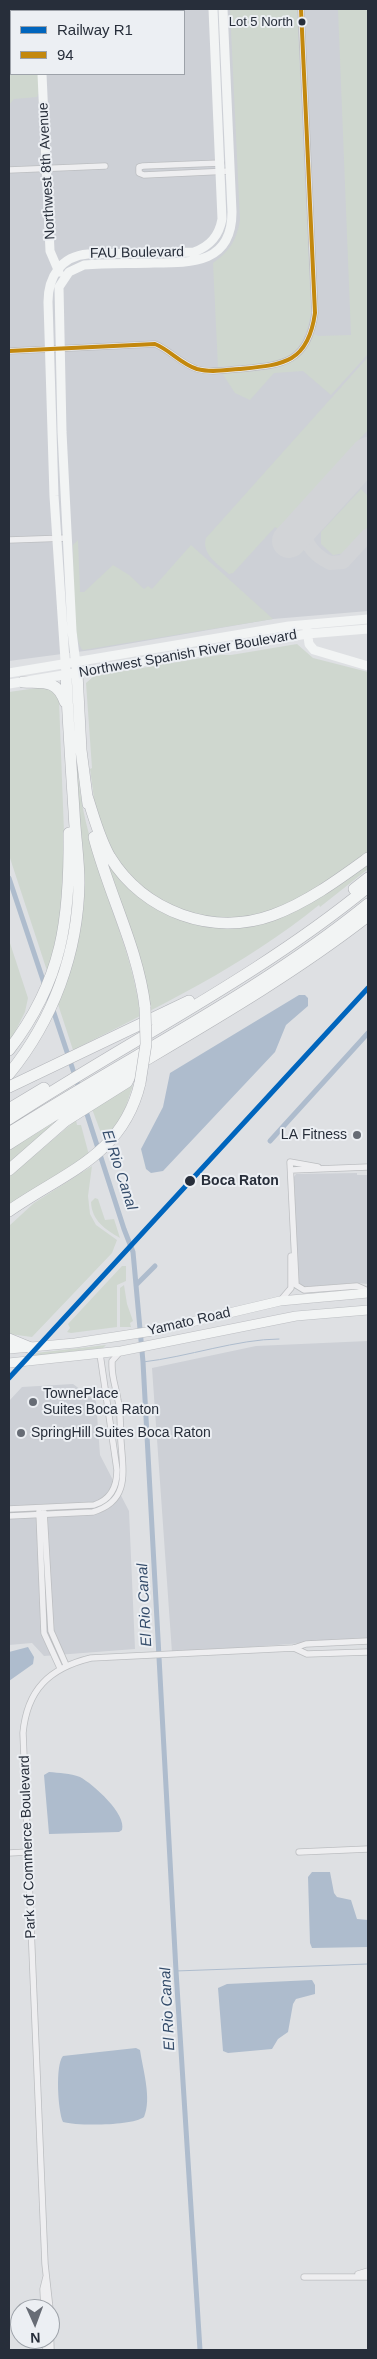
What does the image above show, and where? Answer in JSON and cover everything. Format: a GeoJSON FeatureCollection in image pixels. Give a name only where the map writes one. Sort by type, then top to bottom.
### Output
{"type":"FeatureCollection","features":[{"type":"Feature","properties":{"kind":"highway"},"geometry":{"type":"LineString","coordinates":[[9,1074],[43,1023],[61,983],[75,929],[79,884],[68,710],[70,668]]}},
{"type":"Feature","properties":{"kind":"highway"},"geometry":{"type":"LineString","coordinates":[[9,1212],[90,1160],[113,1139],[129,1115],[140,1083],[146,1044],[145,1007],[138,966],[100,856],[87,796],[70,668]]}},
{"type":"Feature","properties":{"kind":"highway"},"geometry":{"type":"LineString","coordinates":[[23,682],[48,683],[55,686],[62,692],[68,710]]}},
{"type":"Feature","properties":{"kind":"highway"},"geometry":{"type":"LineString","coordinates":[[9,1050],[38,1006],[54,967],[64,931],[69,896],[67,768],[70,746]]}},
{"type":"Feature","properties":{"kind":"highway"},"geometry":{"type":"LineString","coordinates":[[87,796],[102,841],[123,875],[142,893],[158,904],[197,920],[236,922],[271,916],[304,900],[368,858]]}},
{"type":"Feature","properties":{"kind":"highway"},"geometry":{"type":"LineString","coordinates":[[9,1119],[63,1081],[84,1062],[189,1001],[288,938],[368,878]]}},
{"type":"Feature","properties":{"kind":"highway"},"geometry":{"type":"LineString","coordinates":[[9,1087],[58,1065],[84,1062],[256,968],[303,937],[368,887]]}},
{"type":"Feature","properties":{"kind":"highway"},"geometry":{"type":"LineString","coordinates":[[95,1091],[276,971],[368,904]]}},
{"type":"Feature","properties":{"kind":"highway"},"geometry":{"type":"LineString","coordinates":[[9,1144],[279,980],[368,916]]}},
{"type":"Feature","properties":{"kind":"highway"},"geometry":{"type":"LineString","coordinates":[[9,1109],[63,1081]]}},
{"type":"Feature","properties":{"kind":"highway"},"geometry":{"type":"LineString","coordinates":[[9,1133],[71,1106]]}},
{"type":"Feature","properties":{"kind":"highway"},"geometry":{"type":"LineString","coordinates":[[9,1170],[38,1143],[71,1106]]}},
{"type":"Feature","properties":{"kind":"highway"},"geometry":{"type":"LineString","coordinates":[[9,1220],[27,1201]]}},
{"type":"Feature","properties":{"kind":"highway"},"geometry":{"type":"LineString","coordinates":[[9,1339],[31,1348]]}},
{"type":"Feature","properties":{"kind":"street","name":"FAU Boulevard"},"geometry":{"type":"LineString","coordinates":[[58,267],[67,260],[84,254],[188,252],[206,247],[215,238],[221,223],[213,9]]}},
{"type":"Feature","properties":{"kind":"street","name":"FAU Boulevard"},"geometry":{"type":"LineString","coordinates":[[59,287],[69,272],[84,264],[192,263],[213,254],[225,242],[232,225],[223,9]]}},
{"type":"Feature","properties":{"kind":"street"},"geometry":{"type":"LineString","coordinates":[[9,350],[155,344],[196,369],[216,371],[276,365],[288,361],[299,352],[308,340],[313,328],[315,313],[301,9]]}},
{"type":"Feature","properties":{"kind":"street","name":"Northwest 8th Avenue"},"geometry":{"type":"LineString","coordinates":[[42,75],[50,251],[58,267],[59,287]]}},
{"type":"Feature","properties":{"kind":"street"},"geometry":{"type":"LineString","coordinates":[[9,170],[105,166]]}},
{"type":"Feature","properties":{"kind":"street"},"geometry":{"type":"LineString","coordinates":[[139,170],[230,167]]}},
{"type":"Feature","properties":{"kind":"street"},"geometry":{"type":"LineString","coordinates":[[58,267],[51,281],[48,294],[55,348],[62,538],[70,668]]}},
{"type":"Feature","properties":{"kind":"street"},"geometry":{"type":"LineString","coordinates":[[55,348],[59,287]]}},
{"type":"Feature","properties":{"kind":"street"},"geometry":{"type":"LineString","coordinates":[[9,540],[62,538]]}},
{"type":"Feature","properties":{"kind":"street","name":"Northwest Spanish River Boulevard"},"geometry":{"type":"LineString","coordinates":[[9,684],[23,682],[70,668],[306,624],[368,619]]}},
{"type":"Feature","properties":{"kind":"street"},"geometry":{"type":"LineString","coordinates":[[306,624],[310,646],[316,651],[368,666]]}},
{"type":"Feature","properties":{"kind":"street","name":"Northwest Spanish River Boulevard"},"geometry":{"type":"LineString","coordinates":[[9,672],[70,668],[307,634],[368,629]]}},
{"type":"Feature","properties":{"kind":"street"},"geometry":{"type":"LineString","coordinates":[[318,1167],[290,1162],[295,1280],[299,1288],[304,1290],[357,1286],[368,1292]]}},
{"type":"Feature","properties":{"kind":"street"},"geometry":{"type":"LineString","coordinates":[[291,1170],[318,1167],[368,1167]]}},
{"type":"Feature","properties":{"kind":"street"},"geometry":{"type":"LineString","coordinates":[[280,1301],[290,1290],[290,1255],[293,1250]]}},
{"type":"Feature","properties":{"kind":"street","name":"Yamato Road"},"geometry":{"type":"LineString","coordinates":[[9,1349],[31,1348],[153,1331],[280,1301],[368,1292]]}},
{"type":"Feature","properties":{"kind":"street","name":"Yamato Road"},"geometry":{"type":"LineString","coordinates":[[9,1363],[121,1351],[280,1318],[368,1310]]}},
{"type":"Feature","properties":{"kind":"street"},"geometry":{"type":"LineString","coordinates":[[9,1509],[94,1505],[106,1500],[117,1489],[117,1470],[100,1354],[112,1344],[133,1334]]}},
{"type":"Feature","properties":{"kind":"street"},"geometry":{"type":"LineString","coordinates":[[9,1516],[85,1513],[99,1510],[110,1503],[123,1471],[118,1401],[112,1366],[112,1361],[121,1351]]}},
{"type":"Feature","properties":{"kind":"street"},"geometry":{"type":"LineString","coordinates":[[41,1508],[45,1515],[51,1632],[66,1665]]}},
{"type":"Feature","properties":{"kind":"street"},"geometry":{"type":"LineString","coordinates":[[41,1508],[38,1515],[44,1633],[60,1668]]}},
{"type":"Feature","properties":{"kind":"street","name":"Park of Commerce Boulevard"},"geometry":{"type":"LineString","coordinates":[[50,2299],[46,2275],[28,1852],[25,1717],[38,1688],[60,1668],[91,1658],[168,1656],[294,1648],[306,1644],[368,1641]]}},
{"type":"Feature","properties":{"kind":"street","name":"Park of Commerce Boulevard"},"geometry":{"type":"LineString","coordinates":[[294,1648],[307,1654],[368,1652]]}},
{"type":"Feature","properties":{"kind":"street"},"geometry":{"type":"LineString","coordinates":[[299,1852],[368,1849]]}},
{"type":"Feature","properties":{"kind":"street"},"geometry":{"type":"LineString","coordinates":[[9,1853],[28,1852]]}},
{"type":"Feature","properties":{"kind":"street"},"geometry":{"type":"LineString","coordinates":[[354,2275],[368,2271]]}},
{"type":"Feature","properties":{"kind":"street","name":"Park of Commerce Boulevard"},"geometry":{"type":"LineString","coordinates":[[44,2299],[43,2289],[46,2275]]}},
{"type":"Feature","properties":{"kind":"street"},"geometry":{"type":"LineString","coordinates":[[304,2277],[354,2275],[368,2277]]}},
{"type":"Feature","properties":{"kind":"shaded area"},"geometry":{"type":"Polygon","coordinates":[[[9,9],[368,9],[368,611],[273,619],[92,650],[9,661],[9,9]]]}},
{"type":"Feature","properties":{"kind":"shaded area"},"geometry":{"type":"Polygon","coordinates":[[[230,9],[297,9],[311,312],[300,345],[291,355],[267,364],[218,367],[213,263],[231,245],[237,234],[240,220],[230,9]]]}},
{"type":"Feature","properties":{"kind":"shaded area"},"geometry":{"type":"Polygon","coordinates":[[[338,9],[368,9],[368,354],[331,395],[303,371],[274,373],[250,400],[235,393],[222,373],[263,370],[287,364],[298,357],[307,347],[314,334],[318,336],[351,335],[338,9]]]}},
{"type":"Feature","properties":{"kind":"shaded area"},"geometry":{"type":"Polygon","coordinates":[[[9,68],[10,75],[39,75],[39,92],[37,97],[14,99],[9,105],[9,68]]]}},
{"type":"Feature","properties":{"kind":"shaded area"},"geometry":{"type":"Polygon","coordinates":[[[368,357],[368,430],[278,529],[275,527],[233,573],[229,574],[208,554],[205,544],[206,538],[368,357]]]}},
{"type":"Feature","properties":{"kind":"shaded area"},"geometry":{"type":"Polygon","coordinates":[[[361,489],[368,496],[368,528],[345,553],[333,555],[321,544],[321,532],[361,489]]]}},
{"type":"Feature","properties":{"kind":"shaded area"},"geometry":{"type":"Polygon","coordinates":[[[78,540],[80,592],[84,592],[113,565],[129,575],[144,589],[148,586],[152,589],[191,545],[273,619],[83,650],[79,643],[74,601],[73,545],[78,540]]]}},
{"type":"Feature","properties":{"kind":"shaded area"},"geometry":{"type":"Polygon","coordinates":[[[297,644],[313,658],[368,672],[368,853],[337,876],[287,906],[267,914],[228,920],[190,915],[141,888],[110,852],[95,806],[90,769],[92,768],[86,683],[94,676],[297,644]]]}},
{"type":"Feature","properties":{"kind":"shaded area"},"geometry":{"type":"Polygon","coordinates":[[[44,687],[53,689],[59,701],[66,885],[53,960],[62,993],[82,847],[74,755],[88,830],[132,971],[140,1013],[150,1006],[147,986],[136,947],[103,852],[157,906],[253,925],[368,858],[368,869],[320,907],[319,905],[290,927],[231,966],[73,1050],[9,855],[9,692],[44,687]]]}},
{"type":"Feature","properties":{"kind":"shaded area"},"geometry":{"type":"Polygon","coordinates":[[[9,940],[28,998],[25,1012],[9,1044],[9,940]]]}},
{"type":"Feature","properties":{"kind":"shaded area"},"geometry":{"type":"Polygon","coordinates":[[[133,1085],[123,1115],[104,1141],[92,1109],[133,1085]]]}},
{"type":"Feature","properties":{"kind":"shaded area"},"geometry":{"type":"Polygon","coordinates":[[[58,1120],[9,1163],[9,1150],[58,1120]]]}},
{"type":"Feature","properties":{"kind":"shaded area"},"geometry":{"type":"Polygon","coordinates":[[[76,1120],[77,1125],[81,1125],[89,1155],[9,1208],[9,1177],[76,1120]]]}},
{"type":"Feature","properties":{"kind":"shaded area"},"geometry":{"type":"Polygon","coordinates":[[[92,1166],[88,1196],[90,1214],[96,1225],[117,1240],[112,1253],[32,1337],[9,1334],[9,1226],[34,1203],[92,1166]]]}},
{"type":"Feature","properties":{"kind":"shaded area"},"geometry":{"type":"Polygon","coordinates":[[[357,1173],[357,1175],[368,1175],[368,1284],[301,1287],[297,1278],[294,1177],[296,1174],[357,1173]]]}},
{"type":"Feature","properties":{"kind":"shaded area"},"geometry":{"type":"Polygon","coordinates":[[[95,1198],[98,1199],[105,1220],[114,1219],[120,1238],[100,1224],[92,1209],[91,1202],[95,1198]]]}},
{"type":"Feature","properties":{"kind":"shaded area"},"geometry":{"type":"Polygon","coordinates":[[[122,1266],[126,1266],[126,1281],[117,1285],[117,1327],[67,1332],[70,1328],[68,1324],[122,1266]]]}},
{"type":"Feature","properties":{"kind":"shaded area"},"geometry":{"type":"Polygon","coordinates":[[[124,1285],[127,1304],[133,1321],[130,1323],[131,1327],[120,1327],[120,1288],[124,1285]]]}},
{"type":"Feature","properties":{"kind":"shaded area"},"geometry":{"type":"Polygon","coordinates":[[[368,1341],[368,1638],[172,1653],[152,1368],[256,1346],[368,1341]]]}},
{"type":"Feature","properties":{"kind":"shaded area"},"geometry":{"type":"Polygon","coordinates":[[[106,1345],[103,1348],[33,1356],[36,1353],[106,1345]]]}},
{"type":"Feature","properties":{"kind":"shaded area"},"geometry":{"type":"Polygon","coordinates":[[[73,1384],[96,1401],[100,1455],[129,1511],[135,1649],[44,1656],[32,1643],[9,1645],[9,1401],[22,1387],[73,1384]]]}},
{"type":"Feature","properties":{"kind":"water"},"geometry":{"type":"Polygon","coordinates":[[[299,995],[305,995],[308,998],[308,1006],[286,1025],[275,1052],[163,1171],[151,1173],[146,1169],[141,1149],[163,1107],[170,1073],[299,995]]]}},
{"type":"Feature","properties":{"kind":"water"},"geometry":{"type":"Polygon","coordinates":[[[28,1647],[34,1657],[33,1664],[9,1681],[9,1652],[28,1647]]]}},
{"type":"Feature","properties":{"kind":"water"},"geometry":{"type":"Polygon","coordinates":[[[49,1772],[80,1777],[93,1786],[114,1808],[122,1823],[122,1830],[119,1832],[49,1834],[44,1775],[49,1772]]]}},
{"type":"Feature","properties":{"kind":"water"},"geometry":{"type":"Polygon","coordinates":[[[312,1872],[330,1872],[334,1893],[337,1897],[351,1900],[357,1919],[368,1920],[368,1947],[312,1948],[310,1943],[308,1877],[312,1872]]]}},
{"type":"Feature","properties":{"kind":"water"},"geometry":{"type":"Polygon","coordinates":[[[312,1980],[315,1985],[315,1994],[296,1999],[293,2004],[288,2032],[278,2039],[272,2049],[228,2053],[223,2051],[218,1988],[227,1984],[312,1980]]]}},
{"type":"Feature","properties":{"kind":"water"},"geometry":{"type":"Polygon","coordinates":[[[136,2048],[140,2050],[146,2084],[147,2102],[144,2117],[117,2124],[63,2122],[58,2078],[60,2061],[63,2056],[136,2048]]]}},
{"type":"Feature","properties":{"kind":"waterway","name":"El Rio Canal"},"geometry":{"type":"LineString","coordinates":[[9,878],[80,1091]]}},
{"type":"Feature","properties":{"kind":"waterway"},"geometry":{"type":"LineString","coordinates":[[270,1141],[368,1033]]}},
{"type":"Feature","properties":{"kind":"waterway","name":"El Rio Canal"},"geometry":{"type":"LineString","coordinates":[[85,1108],[133,1252],[143,1362],[176,1971],[200,2350]]}},
{"type":"Feature","properties":{"kind":"waterway"},"geometry":{"type":"LineString","coordinates":[[136,1285],[155,1266]]}},
{"type":"Feature","properties":{"kind":"waterway"},"geometry":{"type":"LineString","coordinates":[[143,1362],[247,1342],[279,1339]]}},
{"type":"Feature","properties":{"kind":"waterway"},"geometry":{"type":"LineString","coordinates":[[176,1971],[368,1964]]}},
{"type":"Feature","properties":{"kind":"taxiway"},"geometry":{"type":"LineString","coordinates":[[358,465],[368,474]]}},
{"type":"Feature","properties":{"kind":"taxiway"},"geometry":{"type":"LineString","coordinates":[[307,521],[305,528],[306,540],[319,556],[330,563],[343,562],[368,535]]}},
{"type":"Feature","properties":{"kind":"runway"},"geometry":{"type":"LineString","coordinates":[[289,541],[368,454]]}},
{"type":"Feature","properties":{"kind":"rail line","name":"R1"},"geometry":{"type":"LineString","coordinates":[[9,1378],[368,988]]}},
{"type":"Feature","properties":{"kind":"transit line","name":"94"},"geometry":{"type":"LineString","coordinates":[[9,351],[155,344],[191,367],[213,371],[268,366],[290,359],[299,352],[306,343],[315,313],[301,9]]}},
{"type":"Feature","properties":{"kind":"place","name":"Lot 5 North"},"geometry":{"type":"Point","coordinates":[302,22]}},
{"type":"Feature","properties":{"kind":"place","name":"LA Fitness"},"geometry":{"type":"Point","coordinates":[357,1135]}},
{"type":"Feature","properties":{"kind":"place","name":"Boca Raton"},"geometry":{"type":"Point","coordinates":[190,1181]}},
{"type":"Feature","properties":{"kind":"place","name":"TownePlace Suites Boca Raton"},"geometry":{"type":"Point","coordinates":[33,1402]}},
{"type":"Feature","properties":{"kind":"place","name":"SpringHill Suites Boca Raton"},"geometry":{"type":"Point","coordinates":[21,1433]}}]}
